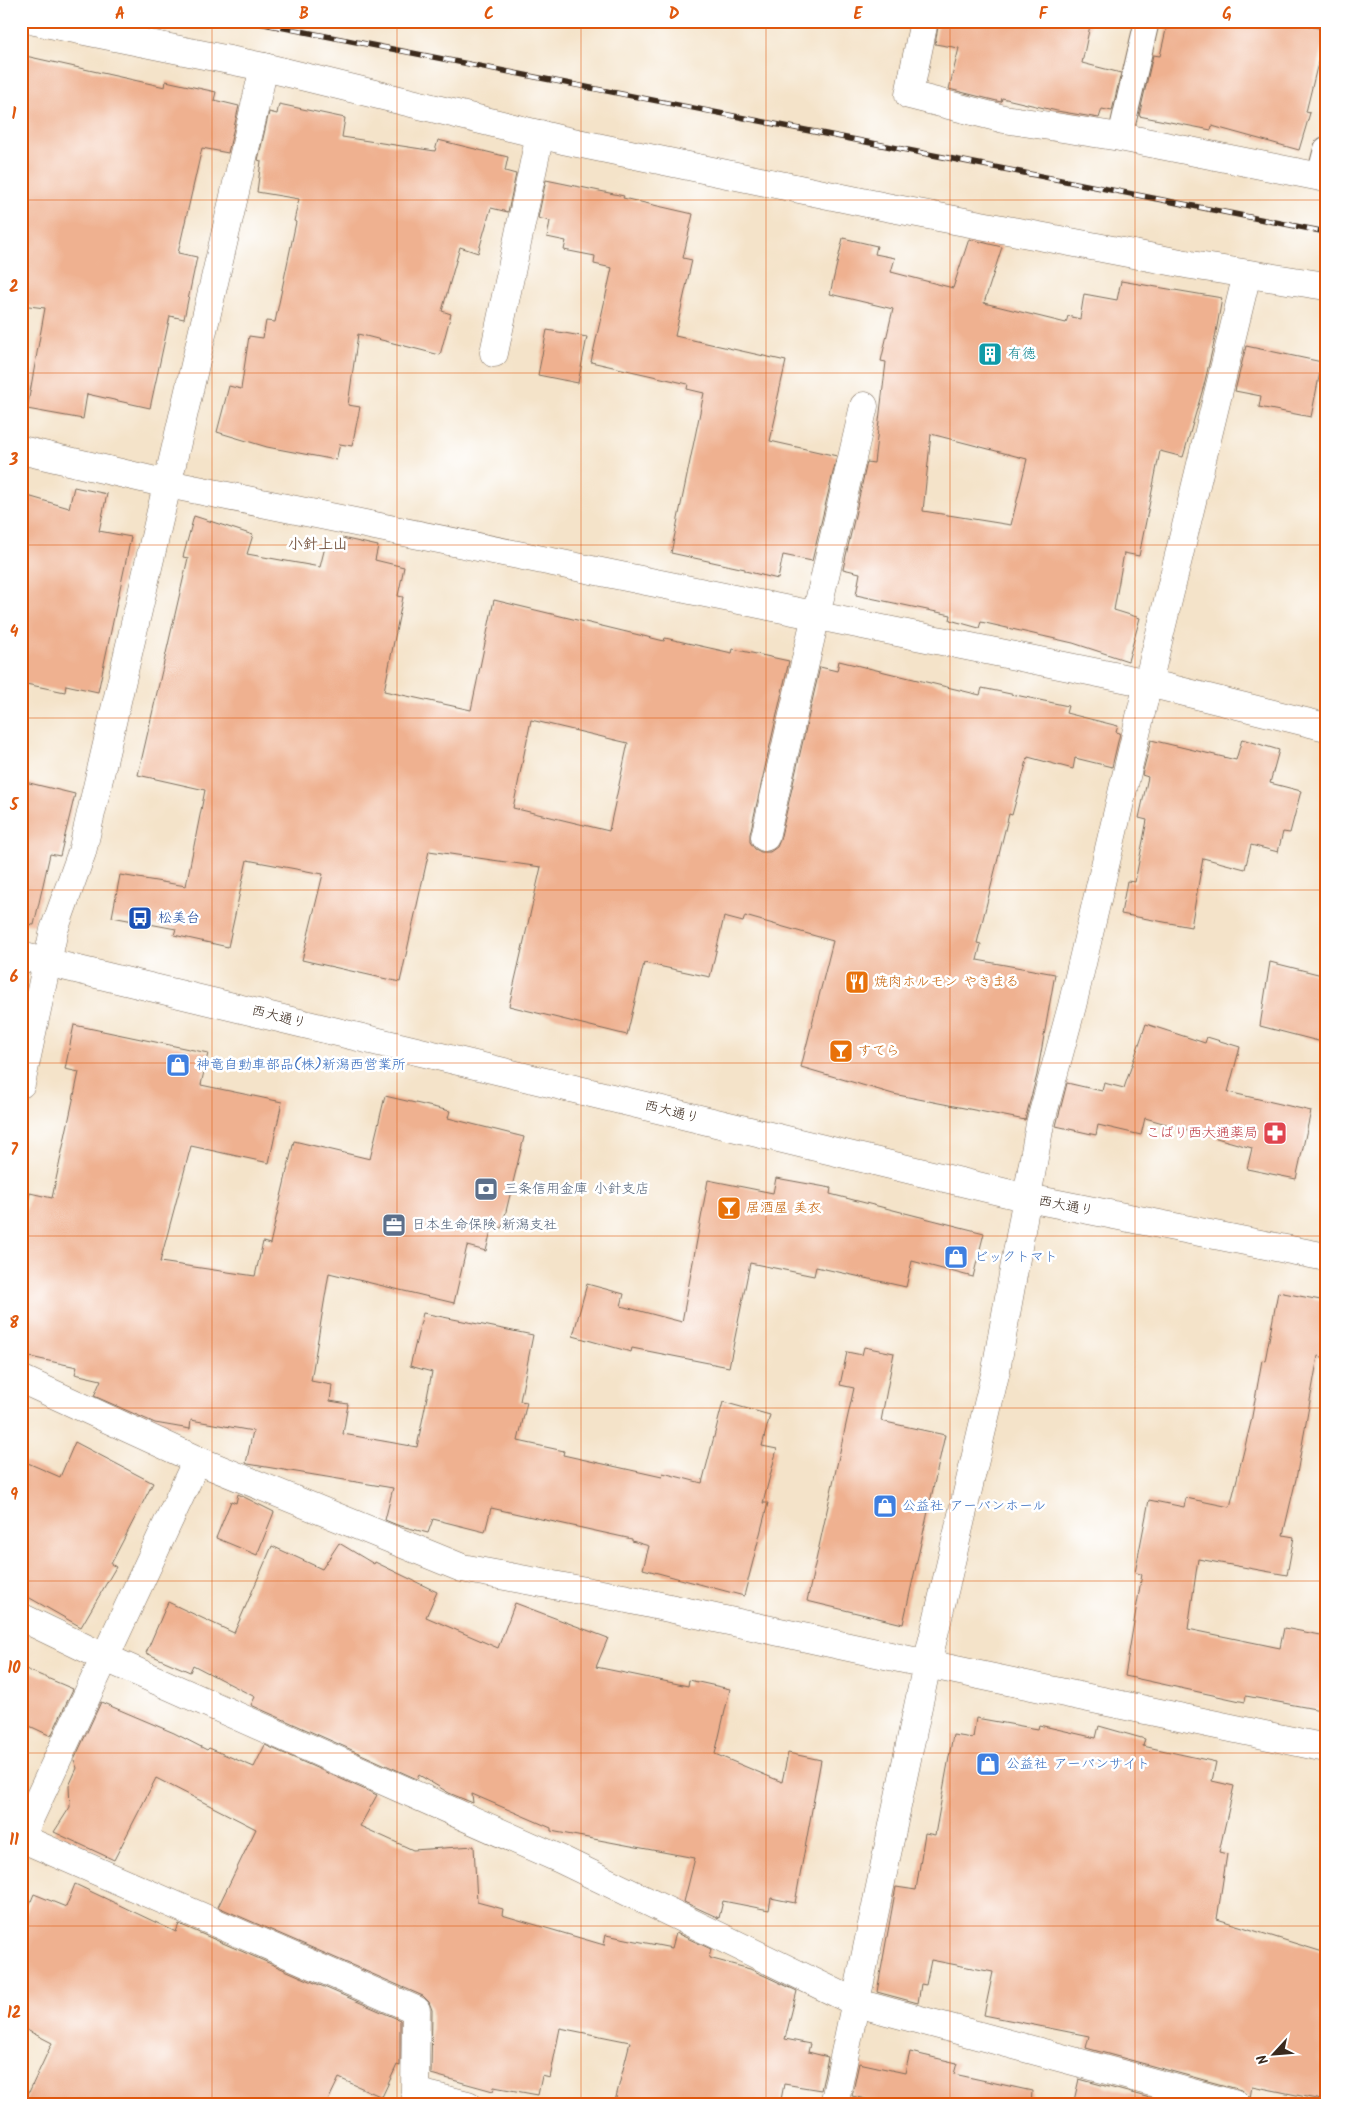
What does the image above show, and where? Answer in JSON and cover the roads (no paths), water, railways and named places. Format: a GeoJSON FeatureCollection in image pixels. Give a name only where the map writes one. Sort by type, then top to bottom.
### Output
{"type":"FeatureCollection","features":[{"type":"Feature","properties":{"kind":"street"},"geometry":{"type":"LineString","coordinates":[[35,21],[264,68],[540,134],[877,205],[1247,274],[1326,286]]}},
{"type":"Feature","properties":{"kind":"street"},"geometry":{"type":"LineString","coordinates":[[924,21],[909,96],[1004,118],[1120,136],[1323,177]]}},
{"type":"Feature","properties":{"kind":"street"},"geometry":{"type":"LineString","coordinates":[[21,1084],[54,930],[82,852],[264,68]]}},
{"type":"Feature","properties":{"kind":"street"},"geometry":{"type":"LineString","coordinates":[[494,353],[540,134]]}},
{"type":"Feature","properties":{"kind":"street"},"geometry":{"type":"LineString","coordinates":[[834,2105],[927,1664],[996,1370],[1040,1124],[1072,1006],[1247,274]]}},
{"type":"Feature","properties":{"kind":"street"},"geometry":{"type":"LineString","coordinates":[[765,837],[864,406]]}},
{"type":"Feature","properties":{"kind":"street"},"geometry":{"type":"LineString","coordinates":[[21,450],[168,484],[1148,683],[1326,727]]}},
{"type":"Feature","properties":{"kind":"street","name":"西大通り"},"geometry":{"type":"LineString","coordinates":[[21,956],[1028,1198],[1326,1257]]}},
{"type":"Feature","properties":{"kind":"street"},"geometry":{"type":"LineString","coordinates":[[21,1379],[197,1460],[462,1568],[623,1598],[1326,1748]]}},
{"type":"Feature","properties":{"kind":"street"},"geometry":{"type":"LineString","coordinates":[[197,1460],[21,1837],[416,2010],[415,2092],[468,2105]]}},
{"type":"Feature","properties":{"kind":"street"},"geometry":{"type":"LineString","coordinates":[[21,1618],[106,1658],[560,1859],[857,2003],[1237,2105]]}},
{"type":"Feature","properties":{"kind":"lane"},"geometry":{"type":"LineString","coordinates":[[1120,136],[1147,21]]}},
{"type":"Feature","properties":{"kind":"lane"},"geometry":{"type":"LineString","coordinates":[[1323,177],[1326,148]]}},
{"type":"Feature","properties":{"kind":"railway"},"geometry":{"type":"LineString","coordinates":[[249,21],[1326,232]]}},
{"type":"Feature","properties":{"kind":"place","name":"有徳"},"geometry":{"type":"Point","coordinates":[990,354]}},
{"type":"Feature","properties":{"kind":"place","name":"松美台"},"geometry":{"type":"Point","coordinates":[140,918]}},
{"type":"Feature","properties":{"kind":"place","name":"焼肉ホルモン やきまる"},"geometry":{"type":"Point","coordinates":[857,982]}},
{"type":"Feature","properties":{"kind":"place","name":"すてら"},"geometry":{"type":"Point","coordinates":[841,1051]}},
{"type":"Feature","properties":{"kind":"place","name":"神竜自動車部品(株)新潟西営業所"},"geometry":{"type":"Point","coordinates":[178,1065]}},
{"type":"Feature","properties":{"kind":"place","name":"こばり西大通薬局"},"geometry":{"type":"Point","coordinates":[1275,1133]}},
{"type":"Feature","properties":{"kind":"place","name":"三条信用金庫 小針支店"},"geometry":{"type":"Point","coordinates":[486,1189]}},
{"type":"Feature","properties":{"kind":"place","name":"居酒屋 美衣"},"geometry":{"type":"Point","coordinates":[729,1208]}},
{"type":"Feature","properties":{"kind":"place","name":"日本生命保険 新潟支社"},"geometry":{"type":"Point","coordinates":[394,1225]}},
{"type":"Feature","properties":{"kind":"place","name":"ビックトマト"},"geometry":{"type":"Point","coordinates":[956,1257]}},
{"type":"Feature","properties":{"kind":"place","name":"公益社 アーバンホール"},"geometry":{"type":"Point","coordinates":[885,1506]}},
{"type":"Feature","properties":{"kind":"place","name":"公益社 アーバンサイト"},"geometry":{"type":"Point","coordinates":[988,1764]}},
{"type":"Feature","properties":{"kind":"district","name":"小針上山"},"geometry":{"type":"Point","coordinates":[318,545]}}]}
